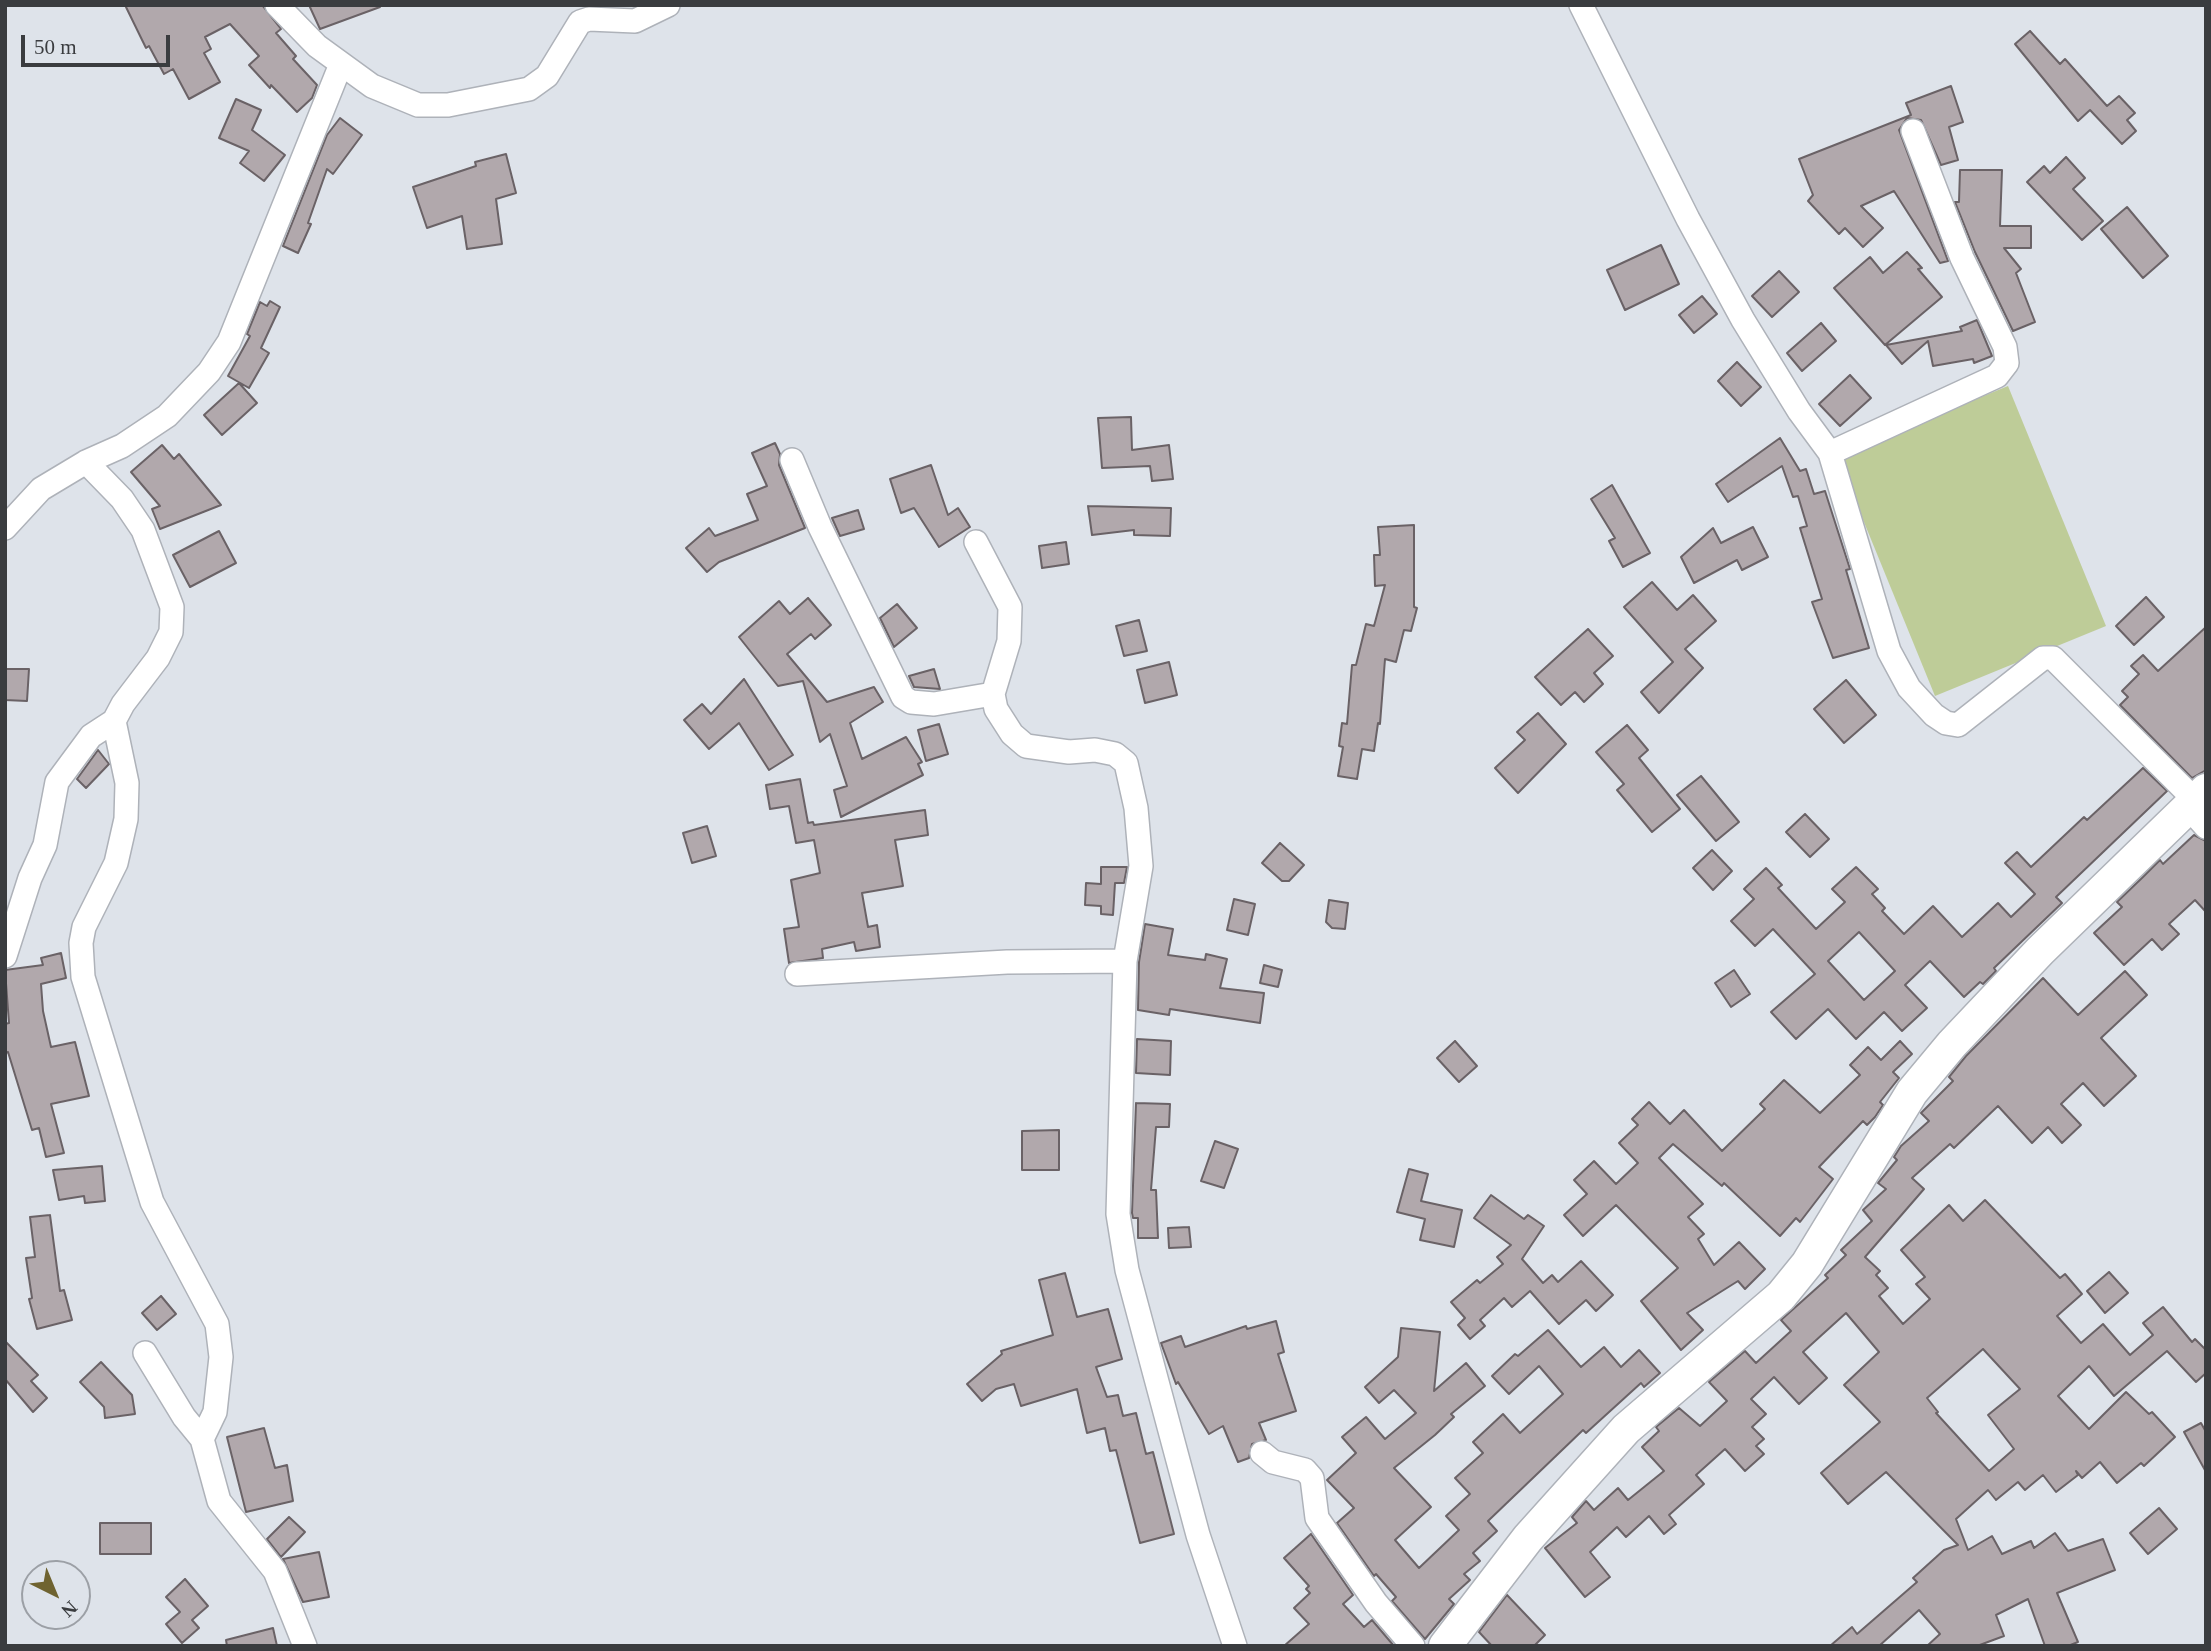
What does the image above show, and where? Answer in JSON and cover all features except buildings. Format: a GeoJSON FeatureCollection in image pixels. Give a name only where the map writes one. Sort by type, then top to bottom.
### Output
{"type":"FeatureCollection","features":[{"type":"Feature","properties":{"kind":"main road"},"geometry":{"type":"LineString","coordinates":[[1457,1641],[1528,1538],[1626,1429],[1781,1296],[1807,1264],[1912,1092],[2040,951],[2199,806]]}},
{"type":"Feature","properties":{"kind":"street"},"geometry":{"type":"LineString","coordinates":[[277,5],[317,46],[372,86],[418,105],[448,105],[529,89],[547,76],[580,22],[589,19],[635,21],[668,5]]}},
{"type":"Feature","properties":{"kind":"street"},"geometry":{"type":"LineString","coordinates":[[1581,5],[1688,219],[1743,320],[1799,411],[1830,453],[1889,651],[1909,688],[1934,715],[1946,723],[1958,725],[2043,658],[2053,658],[2199,806]]}},
{"type":"Feature","properties":{"kind":"street"},"geometry":{"type":"LineString","coordinates":[[5,527],[41,489],[86,462],[122,446],[167,415],[209,372],[229,342],[341,64]]}},
{"type":"Feature","properties":{"kind":"street"},"geometry":{"type":"LineString","coordinates":[[1830,453],[1997,376],[2007,363],[2005,347],[1962,258],[1913,131]]}},
{"type":"Feature","properties":{"kind":"street"},"geometry":{"type":"LineString","coordinates":[[792,460],[820,527],[903,697],[911,702],[934,704],[993,694]]}},
{"type":"Feature","properties":{"kind":"street"},"geometry":{"type":"LineString","coordinates":[[5,956],[30,878],[45,845],[57,782],[91,736],[114,721],[123,704],[159,658],[171,632],[172,607],[143,530],[122,499],[86,462]]}},
{"type":"Feature","properties":{"kind":"street"},"geometry":{"type":"LineString","coordinates":[[976,542],[1010,607],[1009,641],[993,694],[996,709],[1012,734],[1026,746],[1069,752],[1095,751],[1115,754],[1126,763],[1136,808],[1142,866],[1125,961],[1118,1214],[1127,1270],[1198,1535],[1235,1646]]}},
{"type":"Feature","properties":{"kind":"street"},"geometry":{"type":"LineString","coordinates":[[114,721],[127,783],[126,818],[116,863],[84,927],[81,943],[83,977],[152,1202],[217,1324],[222,1357],[215,1412],[202,1439]]}},
{"type":"Feature","properties":{"kind":"street"},"geometry":{"type":"LineString","coordinates":[[797,974],[1007,962],[1125,961]]}},
{"type":"Feature","properties":{"kind":"street"},"geometry":{"type":"LineString","coordinates":[[145,1353],[184,1417],[202,1439],[219,1501],[275,1571],[305,1646]]}},
{"type":"Feature","properties":{"kind":"street"},"geometry":{"type":"LineString","coordinates":[[1262,1453],[1273,1462],[1305,1470],[1312,1478],[1317,1518],[1376,1603],[1413,1646]]}},
{"type":"Feature","properties":{"kind":"green space"},"geometry":{"type":"Polygon","coordinates":[[[2008,386],[2106,626],[1935,696],[1837,456],[2008,386]]]}}]}
